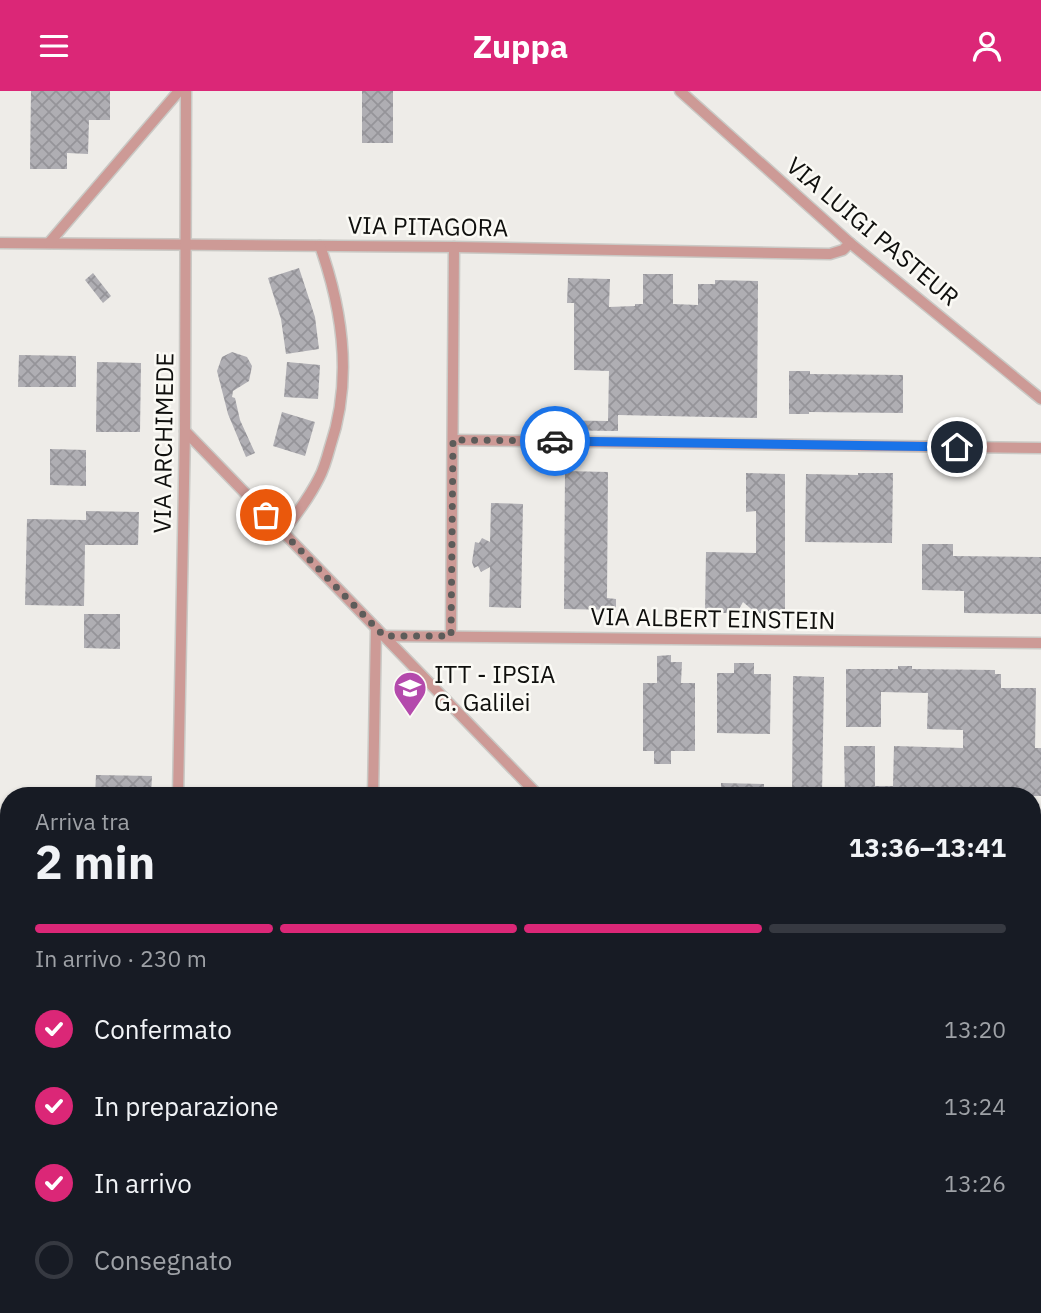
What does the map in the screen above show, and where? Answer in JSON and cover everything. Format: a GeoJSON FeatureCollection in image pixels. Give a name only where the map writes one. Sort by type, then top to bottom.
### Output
{"type":"FeatureCollection","features":[{"type":"Feature","properties":{"kind":"street"},"geometry":{"type":"LineString","coordinates":[[49,243],[179,91]]}},
{"type":"Feature","properties":{"kind":"street","name":"VIA ARCHIMEDE"},"geometry":{"type":"LineString","coordinates":[[178,787],[185,431],[186,91]]}},
{"type":"Feature","properties":{"kind":"street","name":"VIA LUIGI PASTEUR"},"geometry":{"type":"LineString","coordinates":[[680,91],[850,243],[1041,400]]}},
{"type":"Feature","properties":{"kind":"street","name":"VIA PITAGORA"},"geometry":{"type":"LineString","coordinates":[[0,243],[831,254],[843,250],[850,243]]}},
{"type":"Feature","properties":{"kind":"street"},"geometry":{"type":"LineString","coordinates":[[283,532],[320,477],[337,425],[344,380],[343,337],[333,282],[320,246]]}},
{"type":"Feature","properties":{"kind":"street"},"geometry":{"type":"LineString","coordinates":[[451,636],[454,247]]}},
{"type":"Feature","properties":{"kind":"street"},"geometry":{"type":"LineString","coordinates":[[185,431],[530,787]]}},
{"type":"Feature","properties":{"kind":"street"},"geometry":{"type":"LineString","coordinates":[[453,440],[1041,448]]}},
{"type":"Feature","properties":{"kind":"street"},"geometry":{"type":"LineString","coordinates":[[373,787],[376,628]]}},
{"type":"Feature","properties":{"kind":"street","name":"VIA ALBERT EINSTEIN"},"geometry":{"type":"LineString","coordinates":[[384,636],[1041,643]]}},
{"type":"Feature","properties":{"kind":"street"},"geometry":{"type":"LineString","coordinates":[[1041,1181],[1041,1313]]}},
{"type":"Feature","properties":{"kind":"building"},"geometry":{"type":"Polygon","coordinates":[[[31,91],[110,91],[110,120],[89,120],[88,154],[67,153],[67,169],[30,169],[31,91]]]}},
{"type":"Feature","properties":{"kind":"building"},"geometry":{"type":"Polygon","coordinates":[[[362,91],[393,91],[393,143],[362,143],[362,91]]]}},
{"type":"Feature","properties":{"kind":"building"},"geometry":{"type":"Polygon","coordinates":[[[299,268],[315,317],[319,349],[286,354],[281,319],[268,278],[299,268]]]}},
{"type":"Feature","properties":{"kind":"building"},"geometry":{"type":"Polygon","coordinates":[[[93,273],[111,296],[103,303],[85,280],[93,273]]]}},
{"type":"Feature","properties":{"kind":"building"},"geometry":{"type":"Polygon","coordinates":[[[643,274],[673,274],[673,304],[698,305],[698,284],[715,284],[715,280],[758,281],[757,418],[618,415],[618,431],[541,430],[541,420],[608,421],[609,371],[574,370],[574,303],[567,303],[568,278],[610,279],[609,307],[635,306],[643,304],[643,274]]]}},
{"type":"Feature","properties":{"kind":"building"},"geometry":{"type":"Polygon","coordinates":[[[232,352],[247,357],[252,366],[249,381],[233,391],[232,397],[235,398],[240,420],[255,453],[246,457],[228,414],[217,371],[222,357],[232,352]]]}},
{"type":"Feature","properties":{"kind":"building"},"geometry":{"type":"Polygon","coordinates":[[[19,355],[76,356],[76,387],[18,387],[19,355]]]}},
{"type":"Feature","properties":{"kind":"building"},"geometry":{"type":"Polygon","coordinates":[[[97,362],[141,363],[140,432],[96,432],[97,362]]]}},
{"type":"Feature","properties":{"kind":"building"},"geometry":{"type":"Polygon","coordinates":[[[287,362],[320,365],[318,399],[284,397],[287,362]]]}},
{"type":"Feature","properties":{"kind":"building"},"geometry":{"type":"Polygon","coordinates":[[[789,371],[810,371],[810,374],[903,375],[903,413],[789,414],[789,371]]]}},
{"type":"Feature","properties":{"kind":"building"},"geometry":{"type":"Polygon","coordinates":[[[282,412],[315,422],[305,456],[273,446],[282,412]]]}},
{"type":"Feature","properties":{"kind":"building"},"geometry":{"type":"Polygon","coordinates":[[[50,449],[86,450],[86,486],[50,485],[50,449]]]}},
{"type":"Feature","properties":{"kind":"building"},"geometry":{"type":"Polygon","coordinates":[[[565,471],[608,472],[607,598],[616,599],[616,610],[564,609],[565,471]]]}},
{"type":"Feature","properties":{"kind":"building"},"geometry":{"type":"Polygon","coordinates":[[[746,473],[785,474],[785,614],[756,613],[743,602],[737,613],[705,613],[706,552],[756,553],[756,511],[746,512],[746,473]]]}},
{"type":"Feature","properties":{"kind":"building"},"geometry":{"type":"Polygon","coordinates":[[[893,473],[892,543],[805,542],[806,474],[893,473]]]}},
{"type":"Feature","properties":{"kind":"building"},"geometry":{"type":"Polygon","coordinates":[[[491,503],[523,504],[521,608],[489,607],[490,567],[481,572],[478,566],[474,568],[472,562],[475,542],[479,543],[482,538],[490,542],[491,503]]]}},
{"type":"Feature","properties":{"kind":"building"},"geometry":{"type":"Polygon","coordinates":[[[86,511],[139,512],[138,545],[85,545],[84,606],[25,605],[27,519],[86,520],[86,511]]]}},
{"type":"Feature","properties":{"kind":"building"},"geometry":{"type":"Polygon","coordinates":[[[922,544],[953,544],[953,556],[1041,557],[1041,614],[964,613],[964,591],[922,590],[922,544]]]}},
{"type":"Feature","properties":{"kind":"building"},"geometry":{"type":"Polygon","coordinates":[[[84,614],[120,614],[120,649],[84,648],[84,614]]]}},
{"type":"Feature","properties":{"kind":"building"},"geometry":{"type":"Polygon","coordinates":[[[671,655],[671,662],[682,662],[681,683],[695,683],[695,751],[671,751],[671,764],[654,764],[654,751],[643,751],[643,683],[657,683],[657,656],[671,655]]]}},
{"type":"Feature","properties":{"kind":"building"},"geometry":{"type":"Polygon","coordinates":[[[734,663],[754,663],[754,674],[771,674],[770,734],[717,733],[717,673],[734,673],[734,663]]]}},
{"type":"Feature","properties":{"kind":"building"},"geometry":{"type":"Polygon","coordinates":[[[898,666],[912,666],[912,669],[995,670],[995,674],[1001,674],[1001,688],[1036,688],[1035,748],[1041,748],[1041,787],[845,787],[844,746],[875,746],[875,786],[893,786],[894,746],[963,748],[963,730],[927,729],[928,693],[881,692],[881,727],[846,727],[846,669],[898,669],[898,666]]]}},
{"type":"Feature","properties":{"kind":"building"},"geometry":{"type":"Polygon","coordinates":[[[793,676],[824,677],[822,787],[792,787],[793,676]]]}},
{"type":"Feature","properties":{"kind":"building"},"geometry":{"type":"Polygon","coordinates":[[[96,775],[152,776],[151,787],[95,787],[96,775]]]}},
{"type":"Feature","properties":{"kind":"building"},"geometry":{"type":"Polygon","coordinates":[[[721,783],[764,784],[764,787],[721,787],[721,783]]]}},
{"type":"Feature","properties":{"kind":"way so far"},"geometry":{"type":"LineString","coordinates":[[266,515],[384,636],[451,636],[453,440],[555,441]]}},
{"type":"Feature","properties":{"kind":"place","name":"ITT - IPSIA G. Galilei"},"geometry":{"type":"Point","coordinates":[410,718]}},
{"type":"Feature","properties":{"kind":"route"},"geometry":{"type":"LineString","coordinates":[[555,441],[957,447]]}}]}
